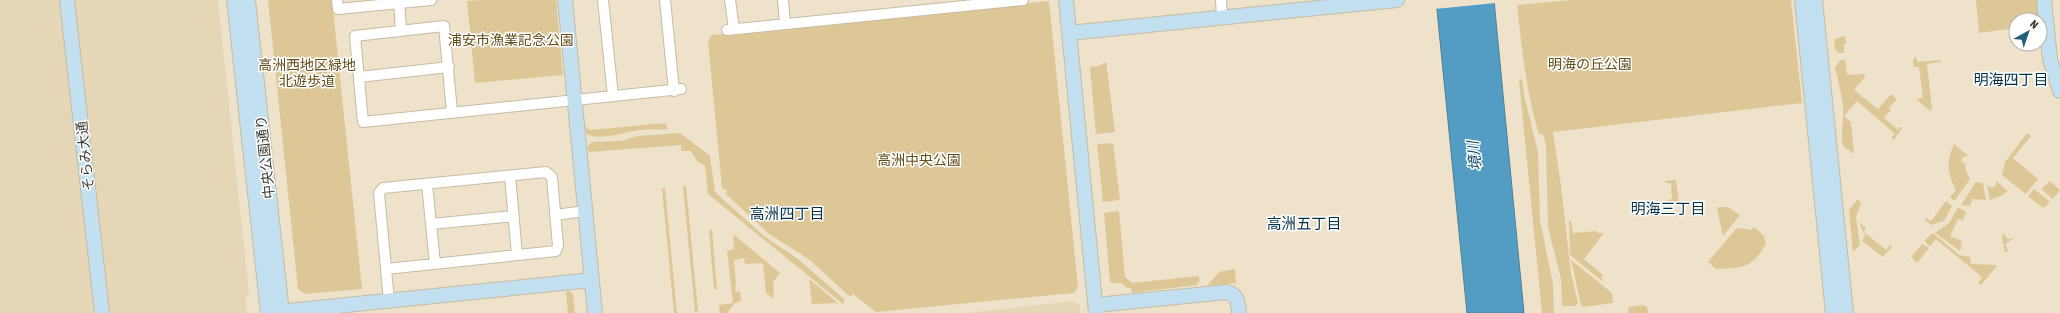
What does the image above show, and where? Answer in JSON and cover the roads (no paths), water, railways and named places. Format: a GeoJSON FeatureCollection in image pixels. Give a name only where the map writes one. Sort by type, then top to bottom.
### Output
{"type":"FeatureCollection","features":[{"type":"Feature","properties":{"kind":"street","name":"そらみ大通"},"geometry":{"type":"LineString","coordinates":[[67,0],[102,313]]}},
{"type":"Feature","properties":{"kind":"street","name":"中央公園通り"},"geometry":{"type":"LineString","coordinates":[[234,0],[268,313]]}},
{"type":"Feature","properties":{"kind":"street","name":"中央公園通り"},"geometry":{"type":"LineString","coordinates":[[248,0],[282,312]]}},
{"type":"Feature","properties":{"kind":"street"},"geometry":{"type":"LineString","coordinates":[[337,0],[338,9],[430,0]]}},
{"type":"Feature","properties":{"kind":"street"},"geometry":{"type":"LineString","coordinates":[[565,0],[596,313]]}},
{"type":"Feature","properties":{"kind":"street"},"geometry":{"type":"LineString","coordinates":[[603,0],[613,96]]}},
{"type":"Feature","properties":{"kind":"street"},"geometry":{"type":"LineString","coordinates":[[452,112],[444,26],[355,36],[363,122],[677,90],[665,0]]}},
{"type":"Feature","properties":{"kind":"street"},"geometry":{"type":"LineString","coordinates":[[730,0],[730,29],[968,3],[1023,0]]}},
{"type":"Feature","properties":{"kind":"street"},"geometry":{"type":"LineString","coordinates":[[783,0],[785,24]]}},
{"type":"Feature","properties":{"kind":"street"},"geometry":{"type":"LineString","coordinates":[[1066,0],[1096,309],[1228,292],[1235,295],[1239,313]]}},
{"type":"Feature","properties":{"kind":"street"},"geometry":{"type":"LineString","coordinates":[[1220,0],[1222,18]]}},
{"type":"Feature","properties":{"kind":"street"},"geometry":{"type":"LineString","coordinates":[[1069,33],[1397,0]]}},
{"type":"Feature","properties":{"kind":"street"},"geometry":{"type":"LineString","coordinates":[[1802,0],[1833,313]]}},
{"type":"Feature","properties":{"kind":"street"},"geometry":{"type":"LineString","coordinates":[[1815,0],[1846,313]]}},
{"type":"Feature","properties":{"kind":"street"},"geometry":{"type":"LineString","coordinates":[[2044,0],[2050,59],[2060,91]]}},
{"type":"Feature","properties":{"kind":"street"},"geometry":{"type":"LineString","coordinates":[[399,2],[401,30]]}},
{"type":"Feature","properties":{"kind":"street"},"geometry":{"type":"LineString","coordinates":[[359,77],[449,68]]}},
{"type":"Feature","properties":{"kind":"street"},"geometry":{"type":"LineString","coordinates":[[386,269],[556,251],[558,246],[552,177],[546,172],[383,188],[379,193],[386,269],[389,301]]}},
{"type":"Feature","properties":{"kind":"street"},"geometry":{"type":"LineString","coordinates":[[510,176],[517,255]]}},
{"type":"Feature","properties":{"kind":"street"},"geometry":{"type":"LineString","coordinates":[[427,184],[435,264]]}},
{"type":"Feature","properties":{"kind":"street"},"geometry":{"type":"LineString","coordinates":[[555,215],[585,211]]}},
{"type":"Feature","properties":{"kind":"street"},"geometry":{"type":"LineString","coordinates":[[431,224],[514,216]]}},
{"type":"Feature","properties":{"kind":"street"},"geometry":{"type":"LineString","coordinates":[[268,313],[592,280]]}},
{"type":"Feature","properties":{"kind":"water","name":"境川"},"geometry":{"type":"Polygon","coordinates":[[[1436,0],[1494,0],[1524,313],[1467,313],[1436,0]]]}},
{"type":"Feature","properties":{"kind":"district","name":"明海四丁目"},"geometry":{"type":"Point","coordinates":[2011,79]}},
{"type":"Feature","properties":{"kind":"district","name":"明海三丁目"},"geometry":{"type":"Point","coordinates":[1668,208]}},
{"type":"Feature","properties":{"kind":"district","name":"高洲四丁目"},"geometry":{"type":"Point","coordinates":[787,213]}},
{"type":"Feature","properties":{"kind":"district","name":"高洲五丁目"},"geometry":{"type":"Point","coordinates":[1304,223]}},
{"type":"Feature","properties":{"kind":"park label","name":"浦安市漁業記念公園"},"geometry":{"type":"Point","coordinates":[511,40]}},
{"type":"Feature","properties":{"kind":"park label","name":"明海の丘公園"},"geometry":{"type":"Point","coordinates":[1590,64]}},
{"type":"Feature","properties":{"kind":"park label","name":"高洲西地区緑地 北遊歩道"},"geometry":{"type":"Point","coordinates":[307,74]}},
{"type":"Feature","properties":{"kind":"park label","name":"高洲中央公園"},"geometry":{"type":"Point","coordinates":[919,160]}}]}
